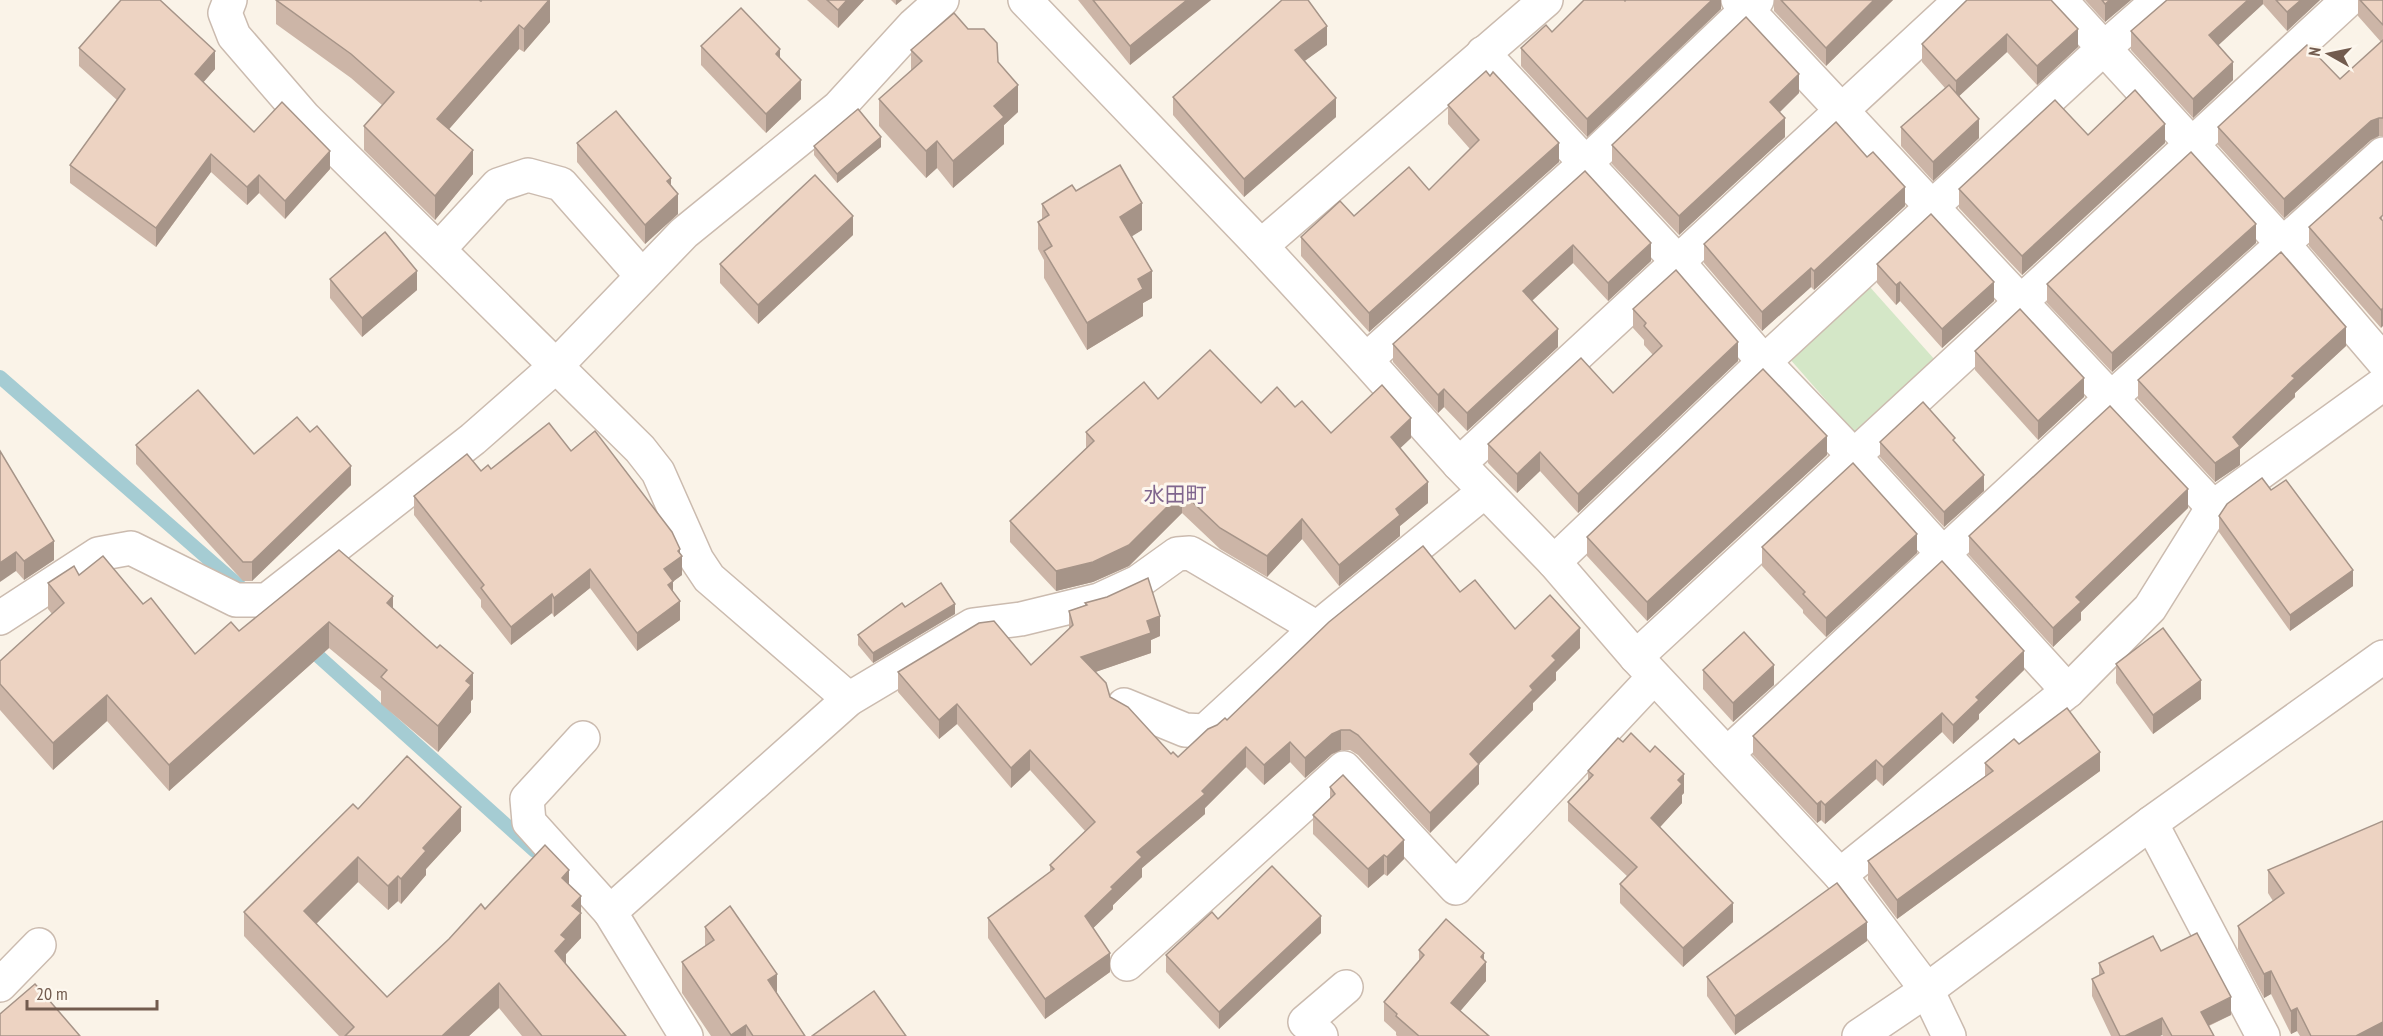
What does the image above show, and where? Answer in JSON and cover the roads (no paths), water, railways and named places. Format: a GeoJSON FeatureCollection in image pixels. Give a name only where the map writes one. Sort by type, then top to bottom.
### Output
{"type":"FeatureCollection","features":[{"type":"Feature","properties":{"kind":"street"},"geometry":{"type":"LineString","coordinates":[[230,0],[225,13],[234,36],[304,117],[640,449],[658,472],[697,560],[709,578],[849,699]]}},
{"type":"Feature","properties":{"kind":"street"},"geometry":{"type":"LineString","coordinates":[[0,618],[98,554],[131,548],[252,600],[473,439],[556,366],[684,233],[839,107],[914,25],[942,0]]}},
{"type":"Feature","properties":{"kind":"street"},"geometry":{"type":"LineString","coordinates":[[1025,0],[1261,246],[1460,464],[1554,562],[1645,667],[1840,875],[1928,990],[1949,1036]]}},
{"type":"Feature","properties":{"kind":"street"},"geometry":{"type":"LineString","coordinates":[[1261,246],[1546,0]]}},
{"type":"Feature","properties":{"kind":"street"},"geometry":{"type":"LineString","coordinates":[[1460,464],[1961,0]]}},
{"type":"Feature","properties":{"kind":"street"},"geometry":{"type":"LineString","coordinates":[[2060,0],[2283,244],[2383,361]]}},
{"type":"Feature","properties":{"kind":"street"},"geometry":{"type":"LineString","coordinates":[[1554,562],[1764,362],[2159,0]]}},
{"type":"Feature","properties":{"kind":"street"},"geometry":{"type":"LineString","coordinates":[[1127,964],[1344,768],[1456,888],[1645,667],[1854,457],[2193,146],[2348,0]]}},
{"type":"Feature","properties":{"kind":"street"},"geometry":{"type":"LineString","coordinates":[[1366,360],[1586,163],[1747,3],[1842,111],[2213,507]]}},
{"type":"Feature","properties":{"kind":"street"},"geometry":{"type":"LineString","coordinates":[[1484,53],[1678,262],[1764,362],[2068,691]]}},
{"type":"Feature","properties":{"kind":"street"},"geometry":{"type":"LineString","coordinates":[[1727,754],[2110,399],[2383,154]]}},
{"type":"Feature","properties":{"kind":"street"},"geometry":{"type":"LineString","coordinates":[[439,249],[498,185],[528,175],[561,184],[642,276]]}},
{"type":"Feature","properties":{"kind":"street"},"geometry":{"type":"LineString","coordinates":[[1840,875],[2068,691],[2150,608],[2213,507],[2383,384]]}},
{"type":"Feature","properties":{"kind":"street"},"geometry":{"type":"LineString","coordinates":[[1124,705],[1185,730],[1205,731],[1317,628],[1485,490]]}},
{"type":"Feature","properties":{"kind":"street"},"geometry":{"type":"LineString","coordinates":[[610,912],[849,699],[973,625],[1021,619],[1099,600],[1138,582],[1177,554],[1190,553],[1317,628]]}},
{"type":"Feature","properties":{"kind":"street"},"geometry":{"type":"LineString","coordinates":[[1859,1036],[1928,990],[2151,823],[2383,657]]}},
{"type":"Feature","properties":{"kind":"street"},"geometry":{"type":"LineString","coordinates":[[583,738],[527,799],[529,822],[610,912],[686,1036]]}},
{"type":"Feature","properties":{"kind":"street"},"geometry":{"type":"LineString","coordinates":[[2151,823],[2263,1036]]}},
{"type":"Feature","properties":{"kind":"street"},"geometry":{"type":"LineString","coordinates":[[0,985],[39,945]]}},
{"type":"Feature","properties":{"kind":"street"},"geometry":{"type":"LineString","coordinates":[[1321,1036],[1305,1022],[1346,987]]}},
{"type":"Feature","properties":{"kind":"waterway"},"geometry":{"type":"LineString","coordinates":[[0,377],[245,591]]}},
{"type":"Feature","properties":{"kind":"waterway"},"geometry":{"type":"LineString","coordinates":[[306,645],[535,851]]}},
{"type":"Feature","properties":{"kind":"district","name":"水田町"},"geometry":{"type":"Point","coordinates":[1175,494]}}]}
